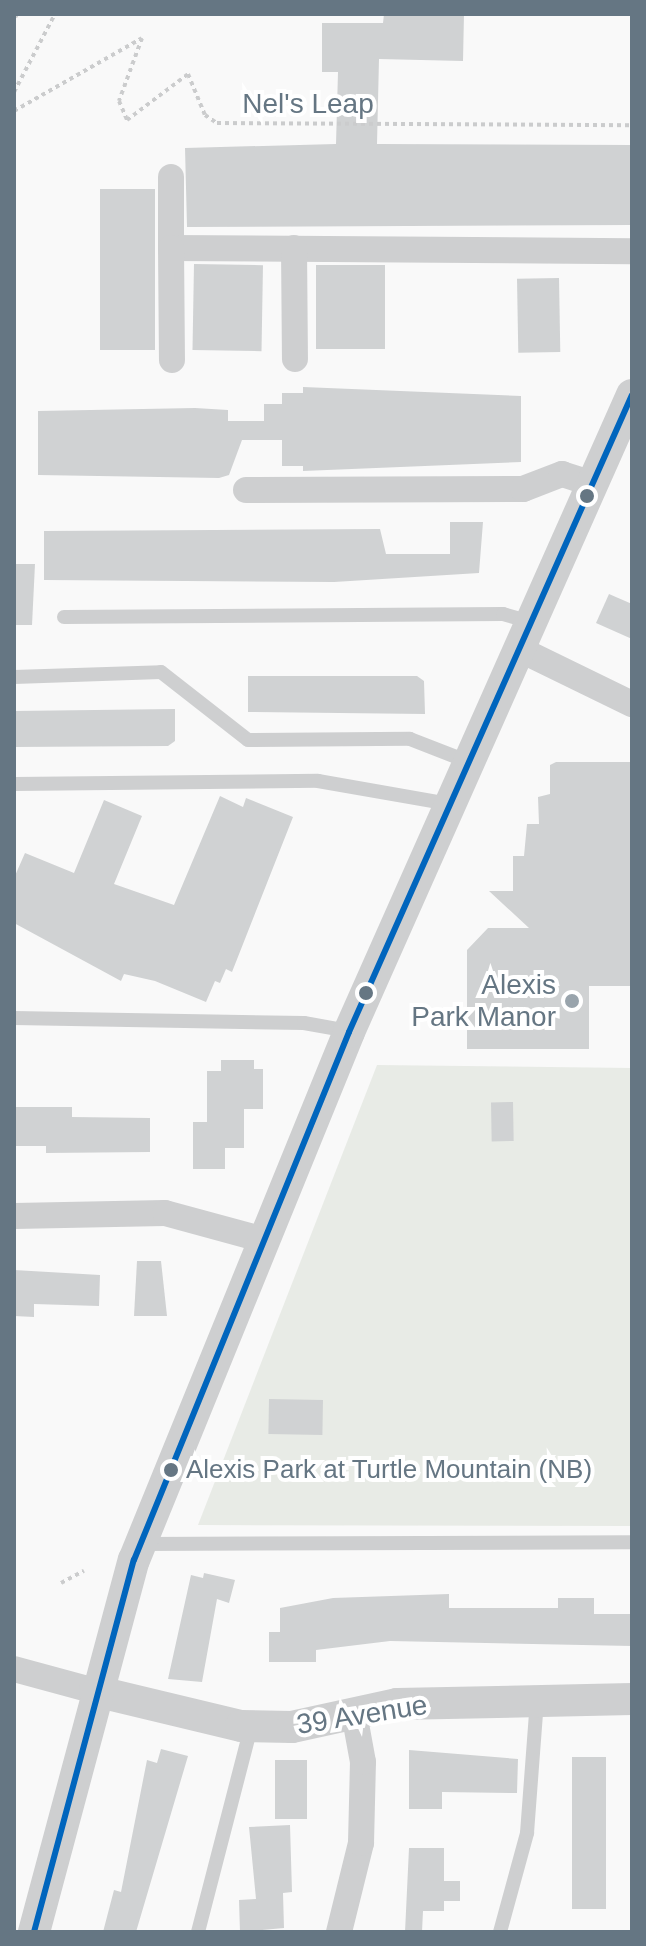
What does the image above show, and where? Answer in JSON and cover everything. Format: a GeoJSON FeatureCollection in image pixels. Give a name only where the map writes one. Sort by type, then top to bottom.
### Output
{"type":"FeatureCollection","features":[{"type":"Feature","properties":{"kind":"street"},"geometry":{"type":"LineString","coordinates":[[171,177],[172,360]]}},
{"type":"Feature","properties":{"kind":"street"},"geometry":{"type":"LineString","coordinates":[[171,248],[632,251]]}},
{"type":"Feature","properties":{"kind":"street"},"geometry":{"type":"LineString","coordinates":[[294,248],[295,359]]}},
{"type":"Feature","properties":{"kind":"street"},"geometry":{"type":"LineString","coordinates":[[34,1932],[95,1691],[141,1544],[261,1239],[349,1032],[632,395]]}},
{"type":"Feature","properties":{"kind":"street"},"geometry":{"type":"LineString","coordinates":[[246,490],[523,489],[562,474],[593,484]]}},
{"type":"Feature","properties":{"kind":"street"},"geometry":{"type":"LineString","coordinates":[[525,635],[632,704]]}},
{"type":"Feature","properties":{"kind":"street"},"geometry":{"type":"LineString","coordinates":[[14,1216],[165,1213],[261,1239]]}},
{"type":"Feature","properties":{"kind":"street"},"geometry":{"type":"LineString","coordinates":[[14,1669],[95,1691]]}},
{"type":"Feature","properties":{"kind":"street","name":"39 Avenue"},"geometry":{"type":"LineString","coordinates":[[95,1691],[251,1726],[292,1727],[397,1704],[632,1699]]}},
{"type":"Feature","properties":{"kind":"street"},"geometry":{"type":"LineString","coordinates":[[339,1932],[361,1843],[363,1762],[354,1713]]}},
{"type":"Feature","properties":{"kind":"lane"},"geometry":{"type":"LineString","coordinates":[[64,617],[503,614],[525,635]]}},
{"type":"Feature","properties":{"kind":"lane"},"geometry":{"type":"LineString","coordinates":[[14,677],[161,672],[248,740],[410,739],[469,762]]}},
{"type":"Feature","properties":{"kind":"lane"},"geometry":{"type":"LineString","coordinates":[[14,784],[318,781],[450,804]]}},
{"type":"Feature","properties":{"kind":"lane"},"geometry":{"type":"LineString","coordinates":[[14,1018],[304,1023],[349,1032]]}},
{"type":"Feature","properties":{"kind":"lane"},"geometry":{"type":"LineString","coordinates":[[141,1544],[632,1542]]}},
{"type":"Feature","properties":{"kind":"lane"},"geometry":{"type":"LineString","coordinates":[[500,1932],[527,1833],[537,1700]]}},
{"type":"Feature","properties":{"kind":"lane"},"geometry":{"type":"LineString","coordinates":[[198,1932],[251,1726]]}},
{"type":"Feature","properties":{"kind":"path"},"geometry":{"type":"LineString","coordinates":[[14,17],[20,14]]}},
{"type":"Feature","properties":{"kind":"path"},"geometry":{"type":"LineString","coordinates":[[14,92],[55,14]]}},
{"type":"Feature","properties":{"kind":"path","name":"Nel's Leap"},"geometry":{"type":"LineString","coordinates":[[14,111],[142,38],[119,101],[127,120],[188,74],[205,115],[217,123],[632,125]]}},
{"type":"Feature","properties":{"kind":"path"},"geometry":{"type":"LineString","coordinates":[[61,1583],[84,1571]]}},
{"type":"Feature","properties":{"kind":"shaded area"},"geometry":{"type":"Polygon","coordinates":[[[377,1065],[632,1068],[632,1526],[198,1525],[377,1065]]]}},
{"type":"Feature","properties":{"kind":"building"},"geometry":{"type":"Polygon","coordinates":[[[384,14],[464,14],[463,61],[379,59],[377,144],[632,145],[632,225],[187,227],[185,148],[336,144],[338,72],[322,72],[322,23],[383,23],[384,14]]]}},
{"type":"Feature","properties":{"kind":"building"},"geometry":{"type":"Polygon","coordinates":[[[100,189],[155,189],[155,350],[100,350],[100,189]]]}},
{"type":"Feature","properties":{"kind":"building"},"geometry":{"type":"Polygon","coordinates":[[[194,264],[263,265],[261,351],[192,350],[194,264]]]}},
{"type":"Feature","properties":{"kind":"building"},"geometry":{"type":"Polygon","coordinates":[[[316,265],[385,265],[385,349],[316,349],[316,265]]]}},
{"type":"Feature","properties":{"kind":"building"},"geometry":{"type":"Polygon","coordinates":[[[559,278],[560,352],[518,353],[517,279],[559,278]]]}},
{"type":"Feature","properties":{"kind":"building"},"geometry":{"type":"Polygon","coordinates":[[[303,387],[521,396],[521,462],[303,471],[303,466],[282,466],[282,440],[242,440],[229,475],[219,478],[38,475],[38,411],[195,408],[228,410],[228,421],[264,421],[264,404],[282,404],[282,393],[303,393],[303,387]]]}},
{"type":"Feature","properties":{"kind":"building"},"geometry":{"type":"Polygon","coordinates":[[[450,522],[483,522],[479,573],[334,582],[44,580],[44,531],[380,529],[386,554],[450,554],[450,522]]]}},
{"type":"Feature","properties":{"kind":"building"},"geometry":{"type":"Polygon","coordinates":[[[14,564],[35,564],[32,625],[14,625],[14,564]]]}},
{"type":"Feature","properties":{"kind":"building"},"geometry":{"type":"Polygon","coordinates":[[[609,594],[632,604],[632,639],[596,623],[609,594]]]}},
{"type":"Feature","properties":{"kind":"building"},"geometry":{"type":"Polygon","coordinates":[[[248,676],[417,676],[424,681],[425,714],[248,712],[248,676]]]}},
{"type":"Feature","properties":{"kind":"building"},"geometry":{"type":"Polygon","coordinates":[[[175,709],[175,741],[168,746],[14,747],[14,711],[175,709]]]}},
{"type":"Feature","properties":{"kind":"building"},"geometry":{"type":"Polygon","coordinates":[[[556,762],[632,762],[632,986],[589,986],[589,1049],[467,1049],[467,950],[488,928],[529,928],[489,891],[513,891],[513,856],[524,856],[527,824],[539,824],[538,797],[550,794],[550,765],[556,762]]]}},
{"type":"Feature","properties":{"kind":"building"},"geometry":{"type":"Polygon","coordinates":[[[220,796],[243,807],[246,798],[293,817],[232,972],[226,969],[220,983],[215,981],[206,1002],[155,981],[124,974],[121,981],[14,923],[14,878],[25,853],[74,873],[104,800],[142,816],[114,884],[174,905],[220,796]]]}},
{"type":"Feature","properties":{"kind":"building"},"geometry":{"type":"Polygon","coordinates":[[[221,1060],[254,1060],[254,1069],[263,1069],[263,1109],[244,1109],[244,1148],[225,1148],[225,1169],[193,1169],[193,1122],[207,1122],[207,1071],[221,1071],[221,1060]]]}},
{"type":"Feature","properties":{"kind":"building"},"geometry":{"type":"Polygon","coordinates":[[[491,1102],[513,1102],[514,1141],[492,1141],[491,1102]]]}},
{"type":"Feature","properties":{"kind":"building"},"geometry":{"type":"Polygon","coordinates":[[[14,1107],[72,1107],[72,1117],[150,1118],[150,1152],[46,1153],[46,1146],[14,1146],[14,1107]]]}},
{"type":"Feature","properties":{"kind":"building"},"geometry":{"type":"Polygon","coordinates":[[[137,1261],[161,1261],[167,1316],[134,1316],[137,1261]]]}},
{"type":"Feature","properties":{"kind":"building"},"geometry":{"type":"Polygon","coordinates":[[[14,1270],[100,1275],[99,1306],[34,1304],[34,1317],[14,1316],[14,1270]]]}},
{"type":"Feature","properties":{"kind":"building"},"geometry":{"type":"Polygon","coordinates":[[[269,1399],[323,1400],[322,1435],[268,1434],[269,1399]]]}},
{"type":"Feature","properties":{"kind":"building"},"geometry":{"type":"Polygon","coordinates":[[[204,1573],[235,1580],[229,1603],[217,1599],[202,1682],[168,1679],[191,1575],[203,1578],[204,1573]]]}},
{"type":"Feature","properties":{"kind":"building"},"geometry":{"type":"Polygon","coordinates":[[[449,1594],[449,1608],[558,1608],[558,1598],[594,1598],[594,1614],[632,1614],[632,1646],[390,1641],[316,1650],[316,1662],[269,1662],[269,1632],[280,1632],[280,1608],[333,1598],[449,1594]]]}},
{"type":"Feature","properties":{"kind":"building"},"geometry":{"type":"Polygon","coordinates":[[[161,1749],[188,1756],[136,1932],[103,1932],[114,1890],[121,1892],[147,1760],[157,1763],[161,1749]]]}},
{"type":"Feature","properties":{"kind":"building"},"geometry":{"type":"Polygon","coordinates":[[[409,1750],[518,1759],[517,1793],[442,1792],[442,1809],[409,1809],[409,1750]]]}},
{"type":"Feature","properties":{"kind":"building"},"geometry":{"type":"Polygon","coordinates":[[[572,1757],[606,1757],[606,1909],[572,1909],[572,1757]]]}},
{"type":"Feature","properties":{"kind":"building"},"geometry":{"type":"Polygon","coordinates":[[[275,1760],[307,1760],[307,1819],[275,1819],[275,1760]]]}},
{"type":"Feature","properties":{"kind":"building"},"geometry":{"type":"Polygon","coordinates":[[[290,1825],[292,1892],[283,1893],[284,1928],[240,1932],[239,1900],[256,1899],[249,1827],[290,1825]]]}},
{"type":"Feature","properties":{"kind":"building"},"geometry":{"type":"Polygon","coordinates":[[[409,1848],[444,1848],[444,1881],[460,1881],[460,1901],[444,1901],[444,1911],[423,1911],[422,1932],[405,1932],[409,1848]]]}},
{"type":"Feature","properties":{"kind":"transit line"},"geometry":{"type":"LineString","coordinates":[[34,1932],[134,1560],[349,1032],[632,395]]}},
{"type":"Feature","properties":{"kind":"place","name":"Alexis Park Manor"},"geometry":{"type":"Point","coordinates":[572,1001]}},
{"type":"Feature","properties":{"kind":"place","name":"Alexis Park at Turtle Mountain (NB)"},"geometry":{"type":"Point","coordinates":[171,1470]}}]}
